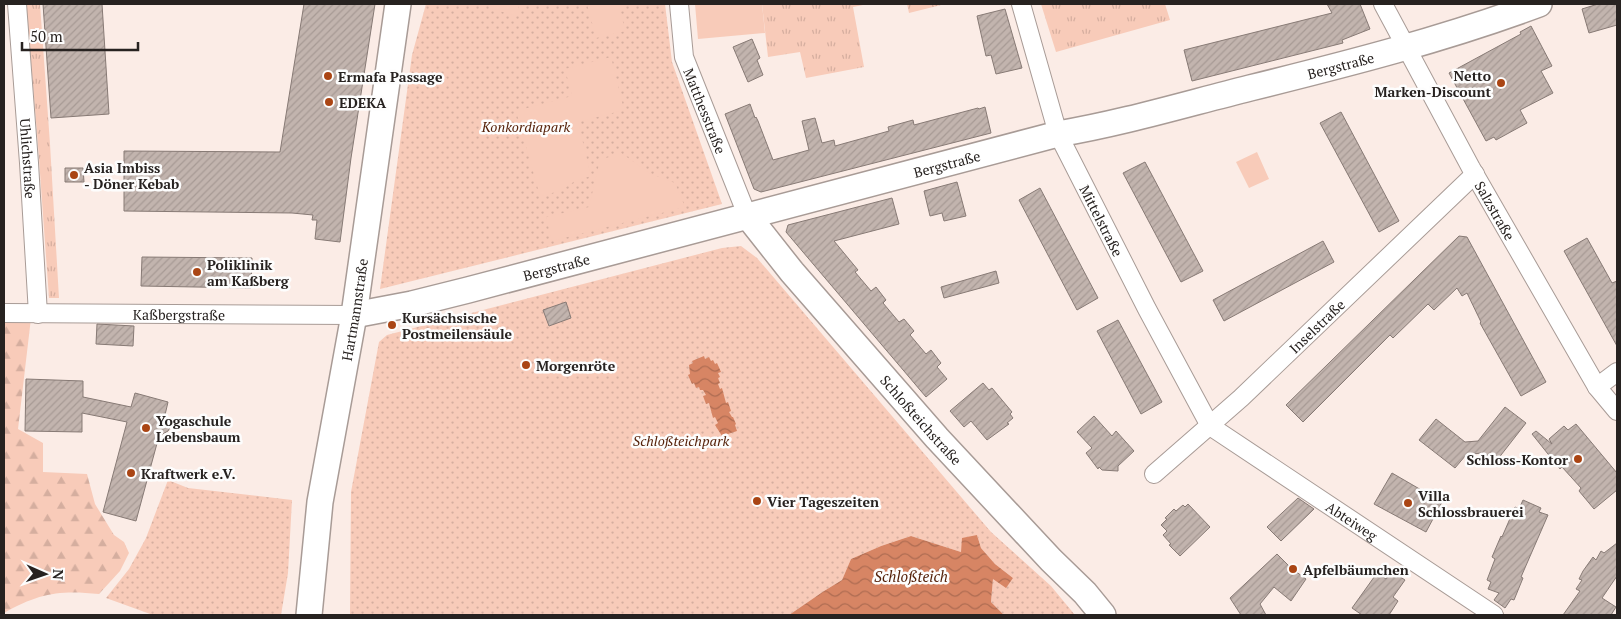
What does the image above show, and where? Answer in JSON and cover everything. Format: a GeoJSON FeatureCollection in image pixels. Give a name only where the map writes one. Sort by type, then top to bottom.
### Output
{"type":"FeatureCollection","features":[{"type":"Feature","properties":{"kind":"main road","name":"Hartmannstraße"},"geometry":{"type":"LineString","coordinates":[[309,615],[320,502],[354,315],[398,4]]}},
{"type":"Feature","properties":{"kind":"main road","name":"Bergstraße"},"geometry":{"type":"LineString","coordinates":[[354,315],[412,304],[468,290],[1058,134],[1138,117],[1406,47],[1539,4]]}},
{"type":"Feature","properties":{"kind":"main road","name":"Schloßteichstraße"},"geometry":{"type":"LineString","coordinates":[[747,215],[792,272],[937,438],[1051,560],[1086,592],[1103,615]]}},
{"type":"Feature","properties":{"kind":"street","name":"Uhlichstraße"},"geometry":{"type":"LineString","coordinates":[[17,4],[38,314]]}},
{"type":"Feature","properties":{"kind":"street","name":"Matthesstraße"},"geometry":{"type":"LineString","coordinates":[[679,4],[684,57],[747,215]]}},
{"type":"Feature","properties":{"kind":"street","name":"Mittelstraße"},"geometry":{"type":"LineString","coordinates":[[1021,4],[1058,134],[1147,309],[1210,426]]}},
{"type":"Feature","properties":{"kind":"street","name":"Salzstraße"},"geometry":{"type":"LineString","coordinates":[[1383,4],[1475,174],[1597,387],[1617,411]]}},
{"type":"Feature","properties":{"kind":"street","name":"Inselstraße"},"geometry":{"type":"LineString","coordinates":[[1154,474],[1210,426],[1475,174]]}},
{"type":"Feature","properties":{"kind":"street","name":"Kaßbergstraße"},"geometry":{"type":"LineString","coordinates":[[4,313],[354,315]]}},
{"type":"Feature","properties":{"kind":"street"},"geometry":{"type":"LineString","coordinates":[[1597,387],[1617,372]]}},
{"type":"Feature","properties":{"kind":"street","name":"Abteiweg"},"geometry":{"type":"LineString","coordinates":[[1210,426],[1494,615]]}},
{"type":"Feature","properties":{"kind":"green space"},"geometry":{"type":"Polygon","coordinates":[[[26,4],[40,4],[59,298],[49,298],[26,4]]]}},
{"type":"Feature","properties":{"kind":"green space","name":"Konkordiapark"},"geometry":{"type":"Polygon","coordinates":[[[426,4],[665,4],[672,62],[722,204],[380,289],[412,55],[426,4]]]}},
{"type":"Feature","properties":{"kind":"green space"},"geometry":{"type":"Polygon","coordinates":[[[488,4],[518,4],[519,10],[517,16],[489,8],[488,4]]]}},
{"type":"Feature","properties":{"kind":"green space"},"geometry":{"type":"Polygon","coordinates":[[[587,4],[619,4],[625,31],[596,38],[587,4]]]}},
{"type":"Feature","properties":{"kind":"green space"},"geometry":{"type":"Polygon","coordinates":[[[695,4],[762,4],[765,33],[698,39],[695,4]]]}},
{"type":"Feature","properties":{"kind":"green space"},"geometry":{"type":"Polygon","coordinates":[[[762,4],[868,4],[853,7],[864,67],[806,78],[800,52],[768,57],[762,4]]]}},
{"type":"Feature","properties":{"kind":"green space"},"geometry":{"type":"Polygon","coordinates":[[[907,4],[945,4],[909,13],[907,4]]]}},
{"type":"Feature","properties":{"kind":"green space"},"geometry":{"type":"Polygon","coordinates":[[[1041,4],[1165,4],[1170,20],[1056,52],[1041,4]]]}},
{"type":"Feature","properties":{"kind":"green space"},"geometry":{"type":"Polygon","coordinates":[[[611,57],[624,110],[578,122],[591,176],[575,181],[560,191],[540,196],[516,111],[572,96],[565,69],[611,57]]]}},
{"type":"Feature","properties":{"kind":"green space"},"geometry":{"type":"Polygon","coordinates":[[[1257,152],[1269,179],[1249,188],[1236,162],[1257,152]]]}},
{"type":"Feature","properties":{"kind":"green space"},"geometry":{"type":"Polygon","coordinates":[[[621,153],[651,174],[675,183],[685,207],[552,241],[546,217],[589,207],[600,160],[621,153]]]}},
{"type":"Feature","properties":{"kind":"green space","name":"Schloßteichpark"},"geometry":{"type":"Polygon","coordinates":[[[741,246],[757,258],[991,532],[1051,586],[1075,615],[1004,615],[991,602],[993,578],[1013,578],[995,564],[981,548],[977,535],[961,552],[911,536],[881,546],[851,559],[842,580],[789,615],[350,615],[351,492],[379,342],[387,335],[722,248],[741,246]]]}},
{"type":"Feature","properties":{"kind":"green space"},"geometry":{"type":"Polygon","coordinates":[[[4,318],[31,318],[18,429],[43,443],[43,472],[87,474],[95,504],[114,535],[124,542],[129,553],[120,571],[99,594],[73,592],[50,594],[28,601],[4,613],[4,318]]]}},
{"type":"Feature","properties":{"kind":"green space"},"geometry":{"type":"Polygon","coordinates":[[[168,480],[188,488],[292,500],[288,573],[281,615],[153,615],[106,598],[129,569],[146,538],[168,480]]]}},
{"type":"Feature","properties":{"kind":"water"},"geometry":{"type":"Polygon","coordinates":[[[704,356],[705,359],[709,357],[715,364],[717,363],[721,372],[718,373],[720,383],[718,384],[720,389],[722,388],[726,403],[728,402],[731,411],[729,412],[736,424],[737,431],[722,436],[715,425],[718,423],[715,417],[713,418],[709,403],[706,404],[703,396],[706,395],[703,390],[700,390],[699,387],[696,388],[694,383],[692,384],[688,375],[690,374],[689,365],[693,363],[692,361],[704,356]]]}},
{"type":"Feature","properties":{"kind":"water","name":"Schloßteich"},"geometry":{"type":"Polygon","coordinates":[[[977,535],[981,548],[995,564],[1013,578],[1006,588],[993,579],[991,602],[1004,615],[789,615],[842,580],[851,559],[881,546],[911,536],[961,552],[962,538],[977,535]]]}},
{"type":"Feature","properties":{"kind":"building"},"geometry":{"type":"Polygon","coordinates":[[[43,4],[102,4],[109,114],[51,118],[43,4]]]}},
{"type":"Feature","properties":{"kind":"building"},"geometry":{"type":"Polygon","coordinates":[[[304,4],[375,4],[340,242],[315,239],[317,220],[312,220],[313,215],[292,213],[124,211],[124,151],[280,152],[304,4]]]}},
{"type":"Feature","properties":{"kind":"building"},"geometry":{"type":"Polygon","coordinates":[[[1327,4],[1360,4],[1370,29],[1342,40],[1343,43],[1192,81],[1184,50],[1332,13],[1327,4]]]}},
{"type":"Feature","properties":{"kind":"building"},"geometry":{"type":"Polygon","coordinates":[[[1598,4],[1617,4],[1617,25],[1589,33],[1582,9],[1598,4]]]}},
{"type":"Feature","properties":{"kind":"building"},"geometry":{"type":"Polygon","coordinates":[[[1005,9],[1022,68],[996,74],[991,55],[986,56],[977,16],[1005,9]]]}},
{"type":"Feature","properties":{"kind":"building","name":"Netto Marken-Discount"},"geometry":{"type":"Polygon","coordinates":[[[1531,26],[1552,66],[1541,71],[1553,93],[1520,110],[1527,123],[1496,140],[1494,137],[1486,141],[1449,73],[1521,34],[1520,32],[1531,26]]]}},
{"type":"Feature","properties":{"kind":"building"},"geometry":{"type":"Polygon","coordinates":[[[752,39],[760,58],[757,60],[763,75],[748,82],[733,47],[752,39]]]}},
{"type":"Feature","properties":{"kind":"building"},"geometry":{"type":"Polygon","coordinates":[[[750,104],[773,160],[809,150],[802,121],[815,118],[822,143],[834,140],[835,146],[889,131],[888,127],[913,120],[914,125],[985,107],[991,133],[761,192],[754,189],[725,114],[750,104]]]}},
{"type":"Feature","properties":{"kind":"building"},"geometry":{"type":"Polygon","coordinates":[[[1341,112],[1399,221],[1379,232],[1320,123],[1341,112]]]}},
{"type":"Feature","properties":{"kind":"building"},"geometry":{"type":"Polygon","coordinates":[[[1145,162],[1203,271],[1181,282],[1123,173],[1145,162]]]}},
{"type":"Feature","properties":{"kind":"building","name":"Asia Imbiss - Döner Kebab"},"geometry":{"type":"Polygon","coordinates":[[[65,168],[83,168],[84,182],[65,182],[65,168]]]}},
{"type":"Feature","properties":{"kind":"building"},"geometry":{"type":"Polygon","coordinates":[[[957,182],[966,216],[944,221],[942,213],[930,216],[924,191],[957,182]]]}},
{"type":"Feature","properties":{"kind":"building"},"geometry":{"type":"Polygon","coordinates":[[[1040,188],[1098,298],[1077,310],[1019,200],[1040,188]]]}},
{"type":"Feature","properties":{"kind":"building"},"geometry":{"type":"Polygon","coordinates":[[[892,198],[899,224],[834,241],[858,270],[855,272],[871,291],[876,287],[886,300],[883,303],[899,322],[904,319],[914,331],[910,335],[926,354],[931,350],[941,363],[937,367],[947,379],[926,397],[786,232],[788,225],[892,198]]]}},
{"type":"Feature","properties":{"kind":"building"},"geometry":{"type":"Polygon","coordinates":[[[1459,236],[1467,237],[1546,382],[1521,396],[1480,323],[1467,293],[1462,296],[1457,288],[1434,310],[1428,304],[1393,338],[1390,335],[1303,422],[1286,405],[1459,236]]]}},
{"type":"Feature","properties":{"kind":"building"},"geometry":{"type":"Polygon","coordinates":[[[1587,238],[1612,283],[1617,281],[1617,346],[1564,251],[1587,238]]]}},
{"type":"Feature","properties":{"kind":"building"},"geometry":{"type":"Polygon","coordinates":[[[1323,241],[1334,262],[1224,321],[1213,300],[1323,241]]]}},
{"type":"Feature","properties":{"kind":"building","name":"Poliklinik am Kaßberg"},"geometry":{"type":"Polygon","coordinates":[[[142,257],[252,258],[251,288],[141,286],[142,257]]]}},
{"type":"Feature","properties":{"kind":"building"},"geometry":{"type":"Polygon","coordinates":[[[996,271],[999,283],[944,298],[941,287],[996,271]]]}},
{"type":"Feature","properties":{"kind":"building"},"geometry":{"type":"Polygon","coordinates":[[[566,302],[571,318],[549,326],[543,310],[566,302]]]}},
{"type":"Feature","properties":{"kind":"building"},"geometry":{"type":"Polygon","coordinates":[[[1118,320],[1162,402],[1141,414],[1097,331],[1118,320]]]}},
{"type":"Feature","properties":{"kind":"building"},"geometry":{"type":"Polygon","coordinates":[[[97,324],[134,326],[133,346],[96,344],[97,324]]]}},
{"type":"Feature","properties":{"kind":"building"},"geometry":{"type":"Polygon","coordinates":[[[26,379],[83,381],[83,397],[131,407],[135,393],[168,402],[165,415],[170,419],[171,426],[168,431],[159,436],[136,521],[103,512],[127,422],[82,413],[82,432],[25,431],[26,379]]]}},
{"type":"Feature","properties":{"kind":"building"},"geometry":{"type":"Polygon","coordinates":[[[983,383],[989,390],[992,388],[1012,412],[1010,414],[1013,418],[1007,423],[1009,424],[987,440],[971,421],[964,427],[950,411],[983,383]]]}},
{"type":"Feature","properties":{"kind":"building"},"geometry":{"type":"Polygon","coordinates":[[[1505,407],[1526,423],[1494,464],[1481,453],[1466,455],[1455,468],[1419,440],[1436,419],[1465,442],[1478,441],[1505,407]]]}},
{"type":"Feature","properties":{"kind":"building"},"geometry":{"type":"Polygon","coordinates":[[[1094,416],[1112,436],[1116,431],[1134,451],[1118,466],[1118,471],[1102,470],[1099,467],[1098,469],[1086,453],[1092,448],[1077,432],[1094,416]]]}},
{"type":"Feature","properties":{"kind":"building","name":"Schloss-Kontor"},"geometry":{"type":"Polygon","coordinates":[[[1576,424],[1617,473],[1617,490],[1594,509],[1579,491],[1581,488],[1562,467],[1560,469],[1532,434],[1536,431],[1552,444],[1549,439],[1564,426],[1568,430],[1576,424]]]}},
{"type":"Feature","properties":{"kind":"building","name":"Villa Schlossbrauerei"},"geometry":{"type":"Polygon","coordinates":[[[1392,473],[1442,502],[1426,532],[1374,504],[1392,473]]]}},
{"type":"Feature","properties":{"kind":"building"},"geometry":{"type":"Polygon","coordinates":[[[1298,498],[1314,509],[1281,541],[1267,527],[1298,498]]]}},
{"type":"Feature","properties":{"kind":"building"},"geometry":{"type":"Polygon","coordinates":[[[1523,500],[1541,508],[1539,512],[1548,515],[1521,577],[1523,578],[1514,600],[1511,599],[1505,608],[1494,600],[1499,593],[1488,589],[1491,582],[1487,580],[1495,559],[1492,557],[1501,536],[1515,507],[1519,509],[1523,500]]]}},
{"type":"Feature","properties":{"kind":"building"},"geometry":{"type":"Polygon","coordinates":[[[1188,504],[1210,527],[1180,556],[1169,545],[1171,544],[1163,535],[1167,531],[1161,525],[1174,509],[1176,511],[1183,505],[1185,507],[1188,504]]]}},
{"type":"Feature","properties":{"kind":"building"},"geometry":{"type":"Polygon","coordinates":[[[1617,543],[1617,576],[1602,598],[1616,607],[1611,615],[1563,615],[1580,591],[1576,589],[1582,580],[1579,579],[1593,557],[1596,560],[1601,551],[1604,553],[1617,543]]]}},
{"type":"Feature","properties":{"kind":"building"},"geometry":{"type":"Polygon","coordinates":[[[1277,554],[1306,579],[1291,601],[1274,587],[1260,604],[1266,615],[1241,615],[1230,598],[1277,554]]]}},
{"type":"Feature","properties":{"kind":"building"},"geometry":{"type":"Polygon","coordinates":[[[1391,571],[1405,580],[1393,597],[1398,601],[1389,615],[1362,615],[1352,608],[1377,573],[1386,579],[1391,571]]]}},
{"type":"Feature","properties":{"kind":"place","name":"Ermafa Passage"},"geometry":{"type":"Point","coordinates":[328,76]}},
{"type":"Feature","properties":{"kind":"place","name":"Netto Marken-Discount"},"geometry":{"type":"Point","coordinates":[1501,83]}},
{"type":"Feature","properties":{"kind":"place","name":"EDEKA"},"geometry":{"type":"Point","coordinates":[329,102]}},
{"type":"Feature","properties":{"kind":"place","name":"Asia Imbiss - Döner Kebab"},"geometry":{"type":"Point","coordinates":[74,175]}},
{"type":"Feature","properties":{"kind":"place","name":"Poliklinik am Kaßberg"},"geometry":{"type":"Point","coordinates":[197,272]}},
{"type":"Feature","properties":{"kind":"place","name":"Kursächsische Postmeilensäule"},"geometry":{"type":"Point","coordinates":[392,325]}},
{"type":"Feature","properties":{"kind":"place","name":"Morgenröte"},"geometry":{"type":"Point","coordinates":[526,365]}},
{"type":"Feature","properties":{"kind":"place","name":"Yogaschule Lebensbaum"},"geometry":{"type":"Point","coordinates":[146,428]}},
{"type":"Feature","properties":{"kind":"place","name":"Schloss-Kontor"},"geometry":{"type":"Point","coordinates":[1578,459]}},
{"type":"Feature","properties":{"kind":"place","name":"Kraftwerk e.V."},"geometry":{"type":"Point","coordinates":[131,473]}},
{"type":"Feature","properties":{"kind":"place","name":"Vier Tageszeiten"},"geometry":{"type":"Point","coordinates":[757,501]}},
{"type":"Feature","properties":{"kind":"place","name":"Villa Schlossbrauerei"},"geometry":{"type":"Point","coordinates":[1408,503]}},
{"type":"Feature","properties":{"kind":"place","name":"Apfelbäumchen"},"geometry":{"type":"Point","coordinates":[1293,569]}}]}
